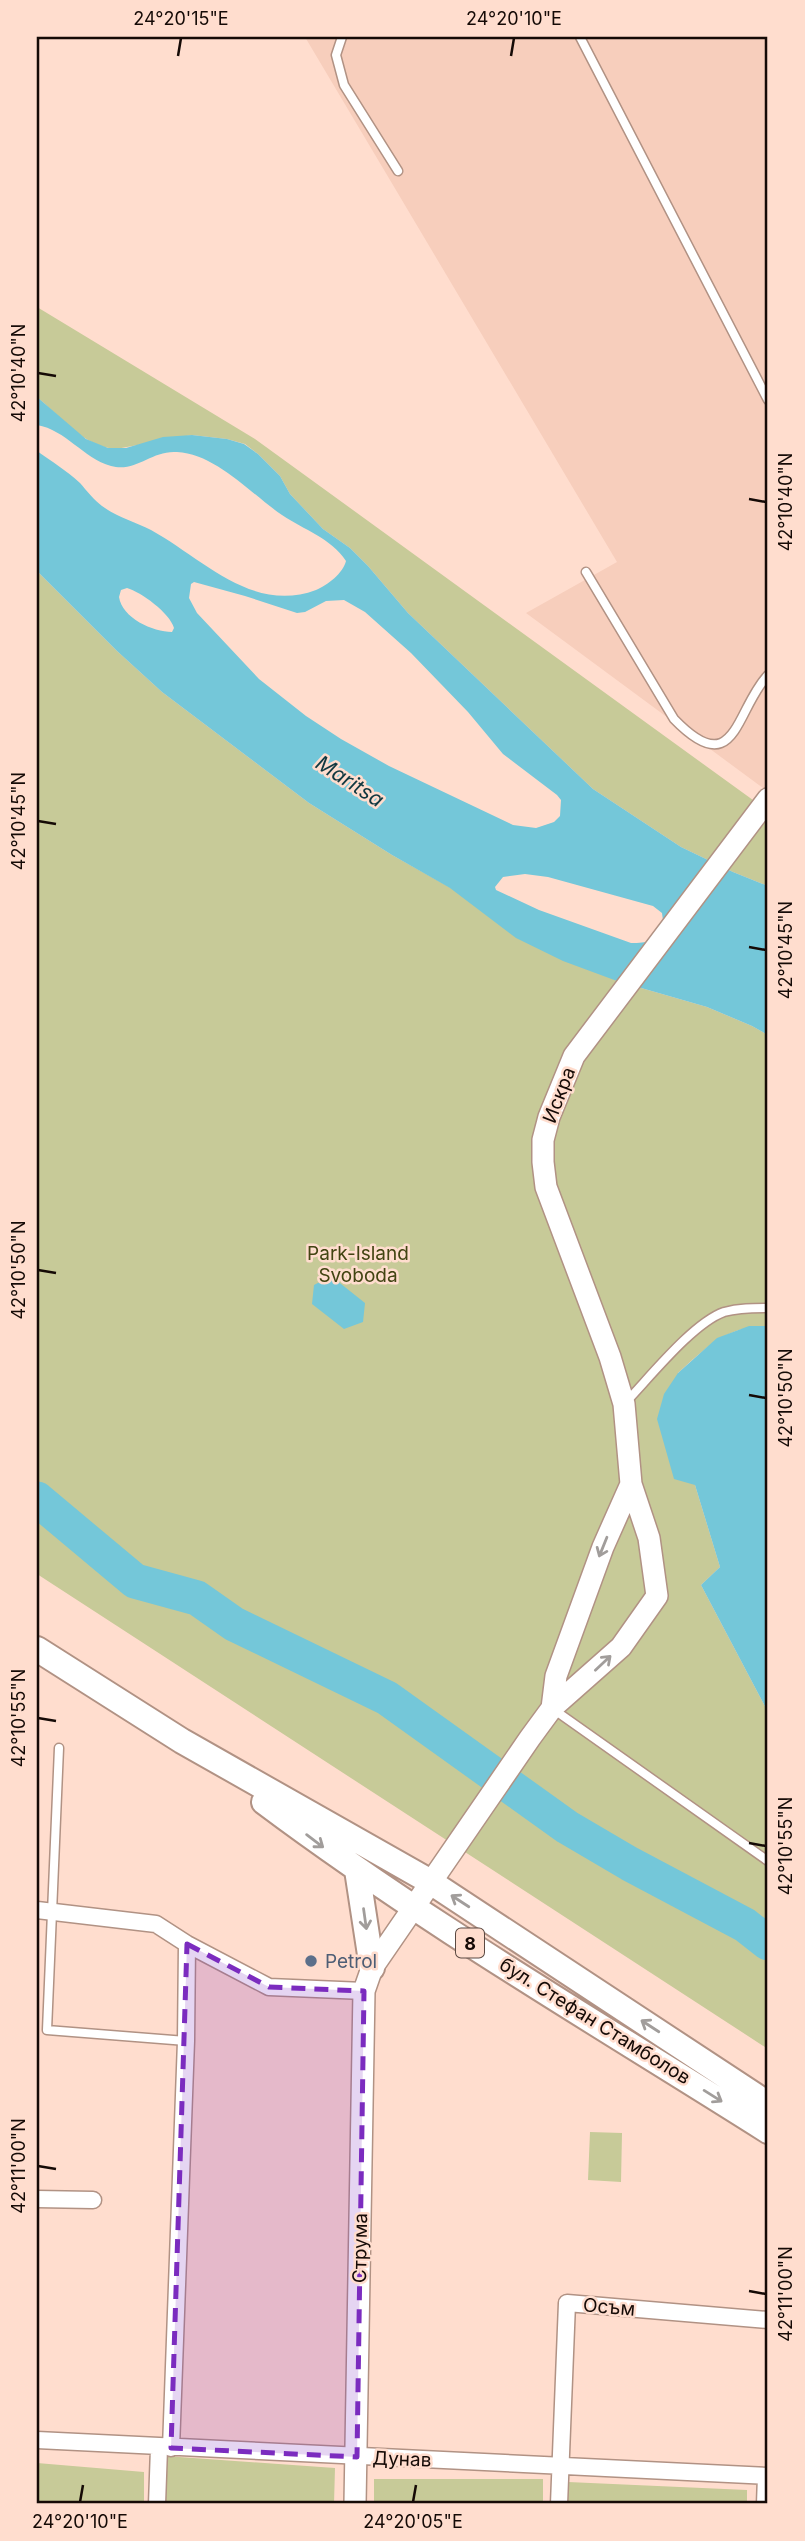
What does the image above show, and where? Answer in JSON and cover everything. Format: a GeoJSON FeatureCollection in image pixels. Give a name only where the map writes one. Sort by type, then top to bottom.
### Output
{"type":"FeatureCollection","features":[{"type":"Feature","properties":{"kind":"main road","name":"бул. Стефан Стамболов"},"geometry":{"type":"LineString","coordinates":[[37,1649],[182,1741],[429,1881],[768,2104]]}},
{"type":"Feature","properties":{"kind":"main road","name":"бул. Стефан Стамболов"},"geometry":{"type":"LineString","coordinates":[[182,1741],[357,1870],[412,1907],[768,2130]]}},
{"type":"Feature","properties":{"kind":"main road"},"geometry":{"type":"LineString","coordinates":[[357,1870],[372,1968]]}},
{"type":"Feature","properties":{"kind":"street","name":"Искра"},"geometry":{"type":"LineString","coordinates":[[552,1708],[570,1695],[621,1647],[657,1596],[649,1538],[631,1485],[624,1404],[610,1357],[546,1187],[543,1140],[548,1117],[574,1056],[768,799]]}},
{"type":"Feature","properties":{"kind":"street"},"geometry":{"type":"LineString","coordinates":[[552,1708],[556,1676],[603,1547],[631,1485]]}},
{"type":"Feature","properties":{"kind":"street","name":"Струма"},"geometry":{"type":"LineString","coordinates":[[355,2504],[364,1991],[372,1968],[429,1881],[552,1708]]}},
{"type":"Feature","properties":{"kind":"street"},"geometry":{"type":"LineString","coordinates":[[45,1910],[156,1924],[187,1944],[269,1987],[364,1991]]}},
{"type":"Feature","properties":{"kind":"street"},"geometry":{"type":"LineString","coordinates":[[157,2504],[165,2448],[186,2041],[187,1944]]}},
{"type":"Feature","properties":{"kind":"street"},"geometry":{"type":"LineString","coordinates":[[37,2199],[93,2200]]}},
{"type":"Feature","properties":{"kind":"street","name":"Осъм"},"geometry":{"type":"LineString","coordinates":[[559,2504],[567,2303],[768,2320]]}},
{"type":"Feature","properties":{"kind":"street","name":"Дунав"},"geometry":{"type":"LineString","coordinates":[[37,2440],[767,2476]]}},
{"type":"Feature","properties":{"kind":"street"},"geometry":{"type":"LineString","coordinates":[[765,2504],[767,2476]]}},
{"type":"Feature","properties":{"kind":"lane"},"geometry":{"type":"LineString","coordinates":[[342,37],[336,55],[344,85],[398,171]]}},
{"type":"Feature","properties":{"kind":"lane"},"geometry":{"type":"LineString","coordinates":[[580,37],[768,400]]}},
{"type":"Feature","properties":{"kind":"lane"},"geometry":{"type":"LineString","coordinates":[[586,572],[674,719],[690,735],[708,745],[724,741],[737,729],[759,685],[768,675]]}},
{"type":"Feature","properties":{"kind":"lane"},"geometry":{"type":"LineString","coordinates":[[624,1404],[670,1355],[722,1313],[746,1308],[768,1308]]}},
{"type":"Feature","properties":{"kind":"lane"},"geometry":{"type":"LineString","coordinates":[[552,1708],[768,1861]]}},
{"type":"Feature","properties":{"kind":"lane"},"geometry":{"type":"LineString","coordinates":[[60,1748],[45,1910],[47,2030],[186,2041]]}},
{"type":"Feature","properties":{"kind":"highlighted area"},"geometry":{"type":"Polygon","coordinates":[[[187,1944],[269,1987],[364,1991],[357,2457],[171,2448],[187,1944]]]}},
{"type":"Feature","properties":{"kind":"shaded area"},"geometry":{"type":"Polygon","coordinates":[[[305,37],[768,37],[767,791],[526,613],[617,562],[305,37]]]}},
{"type":"Feature","properties":{"kind":"green space"},"geometry":{"type":"Polygon","coordinates":[[[37,307],[255,439],[768,811],[768,886],[681,847],[593,789],[408,613],[350,548],[323,529],[290,494],[280,476],[245,444],[192,435],[116,449],[93,443],[83,437],[37,397],[37,307]]]}},
{"type":"Feature","properties":{"kind":"green space","name":"Park-Island Svoboda"},"geometry":{"type":"Polygon","coordinates":[[[37,571],[162,692],[309,803],[392,855],[617,981],[707,1007],[768,1035],[768,1326],[729,1334],[708,1347],[678,1373],[695,1485],[720,1567],[701,1585],[768,1712],[768,2049],[37,1574],[37,571]]]}},
{"type":"Feature","properties":{"kind":"green space"},"geometry":{"type":"Polygon","coordinates":[[[590,2132],[622,2133],[621,2182],[588,2180],[590,2132]]]}},
{"type":"Feature","properties":{"kind":"green space"},"geometry":{"type":"Polygon","coordinates":[[[165,2456],[335,2468],[334,2504],[164,2504],[165,2456]]]}},
{"type":"Feature","properties":{"kind":"green space"},"geometry":{"type":"Polygon","coordinates":[[[37,2463],[144,2472],[144,2504],[37,2504],[37,2463]]]}},
{"type":"Feature","properties":{"kind":"green space"},"geometry":{"type":"Polygon","coordinates":[[[374,2479],[543,2479],[543,2504],[374,2504],[374,2479]]]}},
{"type":"Feature","properties":{"kind":"green space"},"geometry":{"type":"Polygon","coordinates":[[[568,2482],[747,2490],[747,2504],[568,2504],[568,2482]]]}},
{"type":"Feature","properties":{"kind":"water","name":"Maritsa"},"geometry":{"type":"Polygon","coordinates":[[[37,397],[86,439],[108,448],[126,448],[163,437],[192,435],[227,439],[244,444],[258,454],[280,476],[290,494],[323,529],[350,548],[408,613],[593,789],[681,847],[768,886],[768,1035],[707,1007],[617,981],[563,961],[516,938],[450,888],[309,803],[162,692],[37,571],[37,451],[80,483],[108,510],[151,530],[209,568],[249,589],[270,595],[293,595],[316,590],[334,578],[346,561],[325,540],[282,515],[232,476],[205,460],[191,454],[168,452],[128,466],[111,466],[92,457],[57,432],[37,425],[37,397]],[[194,582],[191,584],[189,598],[197,613],[259,679],[306,716],[341,739],[389,766],[513,825],[536,828],[554,822],[560,816],[561,800],[557,795],[503,754],[468,712],[411,653],[365,612],[344,600],[326,601],[305,612],[297,613],[194,582]],[[127,588],[121,590],[119,597],[121,605],[132,617],[156,629],[172,632],[174,628],[171,622],[161,610],[147,598],[127,588]],[[525,874],[503,877],[495,887],[496,890],[539,910],[631,943],[650,940],[664,928],[662,913],[653,906],[548,877],[525,874]]]}},
{"type":"Feature","properties":{"kind":"water"},"geometry":{"type":"Polygon","coordinates":[[[331,1276],[365,1303],[363,1322],[344,1329],[312,1304],[314,1285],[331,1276]]]}},
{"type":"Feature","properties":{"kind":"water"},"geometry":{"type":"Polygon","coordinates":[[[749,1326],[768,1326],[768,1712],[701,1585],[720,1567],[695,1485],[674,1479],[657,1419],[664,1394],[678,1373],[717,1338],[749,1326]]]}},
{"type":"Feature","properties":{"kind":"waterway"},"geometry":{"type":"LineString","coordinates":[[37,1499],[135,1581],[197,1598],[234,1624],[387,1698],[567,1827],[745,1925],[768,1943]]}},
{"type":"Feature","properties":{"kind":"place","name":"Petrol"},"geometry":{"type":"Point","coordinates":[311,1961]}}]}
